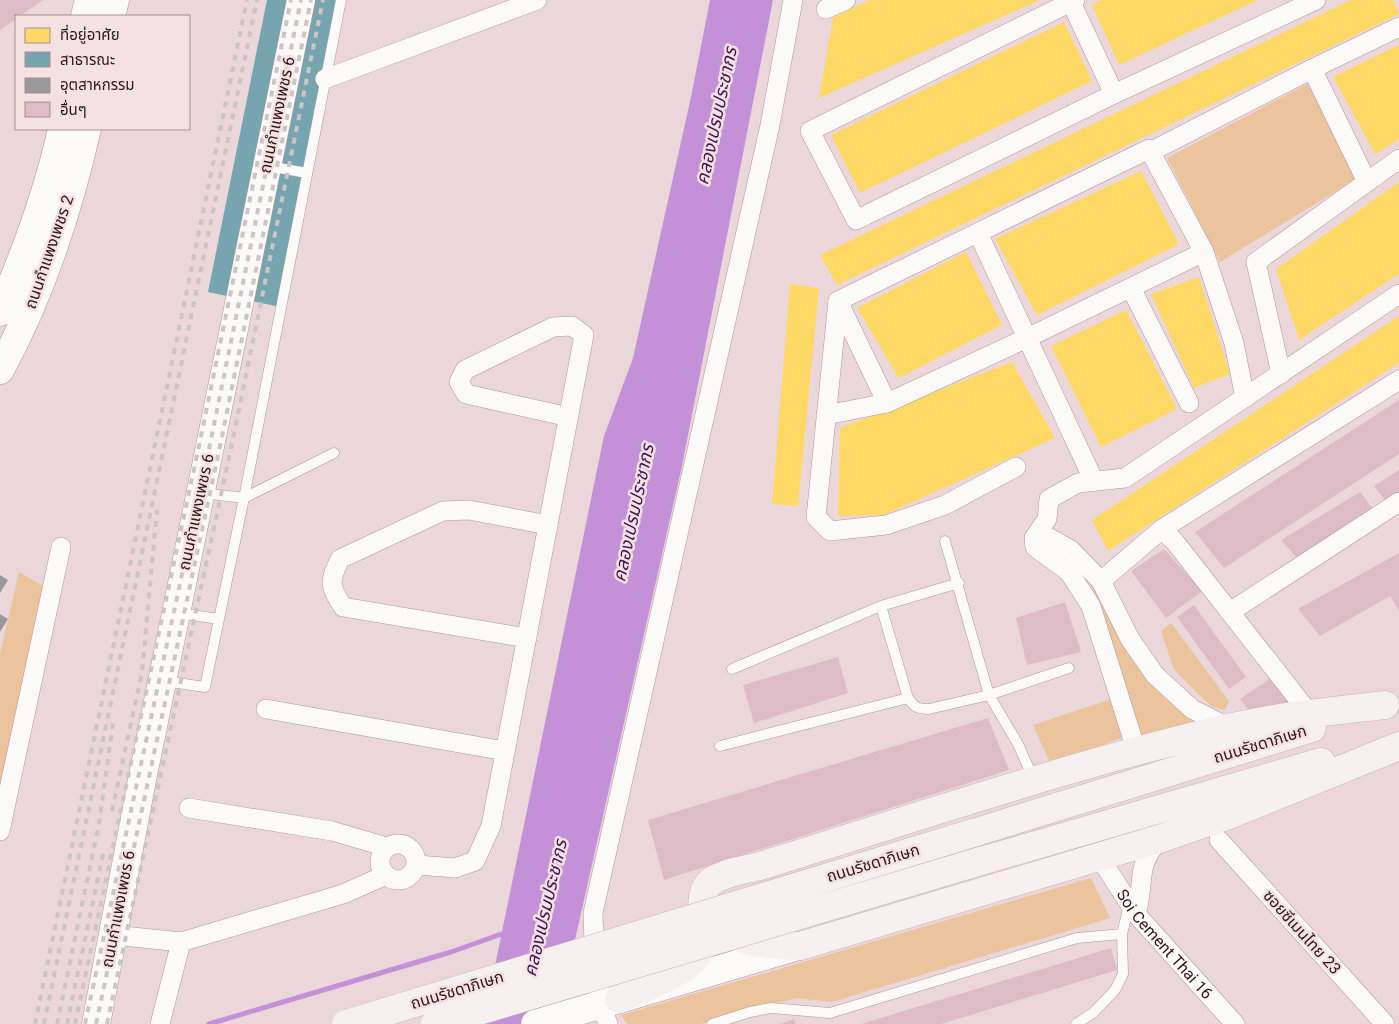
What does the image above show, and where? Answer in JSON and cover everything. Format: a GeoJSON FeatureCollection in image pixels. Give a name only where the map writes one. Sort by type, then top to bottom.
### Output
{"type":"FeatureCollection","features":[{"type":"Feature","properties":{"kind":"main road"},"geometry":{"type":"LineString","coordinates":[[610,1009],[674,973],[696,958],[702,948],[705,932],[702,903],[704,891],[711,881],[725,875],[760,866],[1035,781],[1229,728],[1309,713],[1392,703]]}},
{"type":"Feature","properties":{"kind":"main road","name":"ถนนรัชดาภิเษก"},"geometry":{"type":"LineString","coordinates":[[346,1024],[1392,703]]}},
{"type":"Feature","properties":{"kind":"main road","name":"ถนนรัชดาภิเษก"},"geometry":{"type":"LineString","coordinates":[[435,1024],[981,861],[1399,739]]}},
{"type":"Feature","properties":{"kind":"main road"},"geometry":{"type":"LineString","coordinates":[[760,866],[730,878],[717,889],[714,901],[716,918],[729,933],[740,940],[755,944],[800,946],[1162,838],[1229,815],[1399,746]]}},
{"type":"Feature","properties":{"kind":"street"},"geometry":{"type":"LineString","coordinates":[[85,15],[88,0]]}},
{"type":"Feature","properties":{"kind":"street"},"geometry":{"type":"LineString","coordinates":[[111,15],[115,0]]}},
{"type":"Feature","properties":{"kind":"street","name":"ถนนกำแพงเพชร 6"},"geometry":{"type":"LineString","coordinates":[[96,1024],[162,680],[301,0]]}},
{"type":"Feature","properties":{"kind":"street"},"geometry":{"type":"LineString","coordinates":[[325,79],[537,0]]}},
{"type":"Feature","properties":{"kind":"street"},"geometry":{"type":"LineString","coordinates":[[610,1009],[594,941],[593,913],[770,125],[793,0]]}},
{"type":"Feature","properties":{"kind":"street"},"geometry":{"type":"LineString","coordinates":[[826,9],[846,0]]}},
{"type":"Feature","properties":{"kind":"street"},"geometry":{"type":"LineString","coordinates":[[1114,94],[1072,1],[810,131],[856,220],[1114,94],[1316,0]]}},
{"type":"Feature","properties":{"kind":"street"},"geometry":{"type":"LineString","coordinates":[[1152,152],[1312,69],[1399,28]]}},
{"type":"Feature","properties":{"kind":"street"},"geometry":{"type":"LineString","coordinates":[[1312,69],[1367,182]]}},
{"type":"Feature","properties":{"kind":"street","name":"ถนนกำแพงเพชร 2"},"geometry":{"type":"LineString","coordinates":[[0,312],[24,256],[43,200],[62,130]]}},
{"type":"Feature","properties":{"kind":"street","name":"ถนนกำแพงเพชร 2"},"geometry":{"type":"LineString","coordinates":[[0,370],[38,292],[73,184],[87,130]]}},
{"type":"Feature","properties":{"kind":"street"},"geometry":{"type":"LineString","coordinates":[[838,301],[1149,149],[1204,252],[1234,343],[1244,398]]}},
{"type":"Feature","properties":{"kind":"street"},"geometry":{"type":"LineString","coordinates":[[1280,374],[1256,262],[1399,159]]}},
{"type":"Feature","properties":{"kind":"street"},"geometry":{"type":"LineString","coordinates":[[978,233],[1094,481]]}},
{"type":"Feature","properties":{"kind":"street"},"geometry":{"type":"LineString","coordinates":[[826,416],[887,403],[1027,338],[1204,252]]}},
{"type":"Feature","properties":{"kind":"street"},"geometry":{"type":"LineString","coordinates":[[1131,288],[1189,403]]}},
{"type":"Feature","properties":{"kind":"street"},"geometry":{"type":"LineString","coordinates":[[1137,753],[1091,606],[1069,572],[1036,547],[1034,538],[1047,519],[1049,499],[1078,483],[1125,478],[1399,294]]}},
{"type":"Feature","properties":{"kind":"street"},"geometry":{"type":"LineString","coordinates":[[838,301],[887,403]]}},
{"type":"Feature","properties":{"kind":"street"},"geometry":{"type":"LineString","coordinates":[[838,301],[816,517],[830,531],[886,525],[945,505],[1016,467]]}},
{"type":"Feature","properties":{"kind":"street"},"geometry":{"type":"LineString","coordinates":[[417,865],[455,868],[475,862],[491,826],[569,417],[584,335],[572,326],[553,327],[465,370],[459,382],[466,394],[569,417]]}},
{"type":"Feature","properties":{"kind":"street"},"geometry":{"type":"LineString","coordinates":[[1101,581],[1162,529],[1399,380]]}},
{"type":"Feature","properties":{"kind":"street"},"geometry":{"type":"LineString","coordinates":[[1230,612],[1399,502]]}},
{"type":"Feature","properties":{"kind":"street"},"geometry":{"type":"LineString","coordinates":[[527,638],[343,607],[332,590],[331,579],[340,559],[443,511],[469,510],[548,525]]}},
{"type":"Feature","properties":{"kind":"street"},"geometry":{"type":"LineString","coordinates":[[1162,529],[1309,713]]}},
{"type":"Feature","properties":{"kind":"street"},"geometry":{"type":"LineString","coordinates":[[1039,532],[1071,550],[1101,581],[1130,639],[1155,675],[1192,708],[1229,728]]}},
{"type":"Feature","properties":{"kind":"street"},"geometry":{"type":"LineString","coordinates":[[0,831],[60,547]]}},
{"type":"Feature","properties":{"kind":"street"},"geometry":{"type":"LineString","coordinates":[[266,709],[505,751]]}},
{"type":"Feature","properties":{"kind":"street"},"geometry":{"type":"LineString","coordinates":[[113,935],[181,942],[343,894],[386,876],[398,880],[404,879],[410,876],[417,865],[414,853],[405,844],[399,843],[387,847],[332,831],[189,808]]}},
{"type":"Feature","properties":{"kind":"street"},"geometry":{"type":"LineString","coordinates":[[1133,909],[1143,862],[1150,850],[1162,838]]}},
{"type":"Feature","properties":{"kind":"street","name":"ซอยซีเมนไทย 23"},"geometry":{"type":"LineString","coordinates":[[1219,840],[1385,1024]]}},
{"type":"Feature","properties":{"kind":"street"},"geometry":{"type":"LineString","coordinates":[[386,876],[380,864],[380,858],[387,847]]}},
{"type":"Feature","properties":{"kind":"street","name":"Soi Cement Thai 16"},"geometry":{"type":"LineString","coordinates":[[1100,858],[1133,909],[1235,1024]]}},
{"type":"Feature","properties":{"kind":"street"},"geometry":{"type":"LineString","coordinates":[[160,1024],[181,942]]}},
{"type":"Feature","properties":{"kind":"street"},"geometry":{"type":"LineString","coordinates":[[535,1024],[574,1013],[610,1009],[800,946]]}},
{"type":"Feature","properties":{"kind":"lane"},"geometry":{"type":"LineString","coordinates":[[162,680],[205,687],[244,498],[341,0]]}},
{"type":"Feature","properties":{"kind":"lane"},"geometry":{"type":"LineString","coordinates":[[267,166],[307,172]]}},
{"type":"Feature","properties":{"kind":"lane"},"geometry":{"type":"LineString","coordinates":[[200,493],[244,498],[334,454]]}},
{"type":"Feature","properties":{"kind":"lane"},"geometry":{"type":"LineString","coordinates":[[945,541],[989,695],[1018,744],[1035,781]]}},
{"type":"Feature","properties":{"kind":"lane"},"geometry":{"type":"LineString","coordinates":[[732,669],[881,606],[958,583]]}},
{"type":"Feature","properties":{"kind":"lane"},"geometry":{"type":"LineString","coordinates":[[881,606],[908,698],[918,709],[929,709],[989,695],[1068,668]]}},
{"type":"Feature","properties":{"kind":"lane"},"geometry":{"type":"LineString","coordinates":[[176,612],[219,619]]}},
{"type":"Feature","properties":{"kind":"lane"},"geometry":{"type":"LineString","coordinates":[[720,746],[908,698]]}},
{"type":"Feature","properties":{"kind":"lane"},"geometry":{"type":"LineString","coordinates":[[1076,1024],[1093,1013],[1115,990],[1123,974],[1122,934],[1133,909]]}},
{"type":"Feature","properties":{"kind":"lane"},"geometry":{"type":"LineString","coordinates":[[712,1024],[750,1012],[771,1008],[830,1013],[1077,938],[1122,934]]}},
{"type":"Feature","properties":{"kind":"shaded area"},"geometry":{"type":"Polygon","coordinates":[[[1309,83],[1356,179],[1220,262],[1167,158],[1309,83]]]}},
{"type":"Feature","properties":{"kind":"shaded area"},"geometry":{"type":"Polygon","coordinates":[[[19,572],[43,586],[0,801],[0,654],[19,572]]]}},
{"type":"Feature","properties":{"kind":"shaded area"},"geometry":{"type":"Polygon","coordinates":[[[1088,586],[1099,593],[1200,725],[1139,741],[1088,586]]]}},
{"type":"Feature","properties":{"kind":"shaded area"},"geometry":{"type":"Polygon","coordinates":[[[1171,623],[1229,701],[1225,710],[1212,707],[1174,670],[1161,631],[1171,623]]]}},
{"type":"Feature","properties":{"kind":"shaded area"},"geometry":{"type":"Polygon","coordinates":[[[1112,699],[1124,737],[1051,765],[1033,725],[1112,699]]]}},
{"type":"Feature","properties":{"kind":"shaded area"},"geometry":{"type":"Polygon","coordinates":[[[1091,878],[1110,918],[832,1002],[796,998],[701,1024],[627,1024],[621,1015],[1091,878]]]}},
{"type":"Feature","properties":{"kind":"water","name":"คลองเปรมประชากร"},"geometry":{"type":"Polygon","coordinates":[[[710,0],[773,0],[682,466],[556,1024],[483,1024],[604,436],[633,358],[691,97],[710,0]]]}},
{"type":"Feature","properties":{"kind":"building: ที่อยู่อาศัย"},"geometry":{"type":"Polygon","coordinates":[[[870,0],[1040,0],[819,98],[833,17],[870,0]]]}},
{"type":"Feature","properties":{"kind":"building: ที่อยู่อาศัย"},"geometry":{"type":"Polygon","coordinates":[[[1102,0],[1258,0],[1119,65],[1092,5],[1102,0]]]}},
{"type":"Feature","properties":{"kind":"building: ที่อยู่อาศัย"},"geometry":{"type":"Polygon","coordinates":[[[1351,0],[1393,0],[1399,14],[837,285],[820,255],[1351,0]]]}},
{"type":"Feature","properties":{"kind":"building: ที่อยู่อาศัย"},"geometry":{"type":"Polygon","coordinates":[[[1064,22],[1092,81],[860,193],[831,135],[1064,22]]]}},
{"type":"Feature","properties":{"kind":"building: ที่อยู่อาศัย"},"geometry":{"type":"Polygon","coordinates":[[[1399,45],[1399,139],[1375,154],[1333,77],[1399,45]]]}},
{"type":"Feature","properties":{"kind":"building: ที่อยู่อาศัย"},"geometry":{"type":"Polygon","coordinates":[[[1141,171],[1179,244],[1037,315],[995,239],[1141,171]]]}},
{"type":"Feature","properties":{"kind":"building: ที่อยู่อาศัย"},"geometry":{"type":"Polygon","coordinates":[[[1399,182],[1399,274],[1299,340],[1276,269],[1399,182]]]}},
{"type":"Feature","properties":{"kind":"building: ที่อยู่อาศัย"},"geometry":{"type":"Polygon","coordinates":[[[966,252],[1002,325],[899,378],[857,308],[966,252]]]}},
{"type":"Feature","properties":{"kind":"building: ที่อยู่อาศัย"},"geometry":{"type":"Polygon","coordinates":[[[1199,277],[1230,374],[1194,388],[1151,294],[1199,277]]]}},
{"type":"Feature","properties":{"kind":"building: ที่อยู่อาศัย"},"geometry":{"type":"Polygon","coordinates":[[[790,284],[819,288],[798,506],[772,504],[790,284]]]}},
{"type":"Feature","properties":{"kind":"building: ที่อยู่อาศัย"},"geometry":{"type":"Polygon","coordinates":[[[1126,310],[1177,409],[1101,447],[1051,346],[1126,310]]]}},
{"type":"Feature","properties":{"kind":"building: ที่อยู่อาศัย"},"geometry":{"type":"Polygon","coordinates":[[[1399,316],[1399,363],[1108,551],[1092,520],[1399,316]]]}},
{"type":"Feature","properties":{"kind":"building: ที่อยู่อาศัย"},"geometry":{"type":"Polygon","coordinates":[[[1012,362],[1055,438],[884,515],[838,516],[840,428],[1012,362]]]}},
{"type":"Feature","properties":{"kind":"building: สาธารณะ"},"geometry":{"type":"Polygon","coordinates":[[[267,0],[342,0],[280,307],[208,292],[267,0]]]}},
{"type":"Feature","properties":{"kind":"building: อุตสาหกรรม"},"geometry":{"type":"Polygon","coordinates":[[[0,575],[8,580],[0,593],[0,575]]]}},
{"type":"Feature","properties":{"kind":"building: อุตสาหกรรม"},"geometry":{"type":"Polygon","coordinates":[[[0,614],[8,619],[0,632],[0,614]]]}},
{"type":"Feature","properties":{"kind":"building: อื่นๆ"},"geometry":{"type":"Polygon","coordinates":[[[0,0],[43,0],[21,15],[15,15],[15,20],[0,30],[0,0]]]}},
{"type":"Feature","properties":{"kind":"building: อื่นๆ"},"geometry":{"type":"Polygon","coordinates":[[[1399,400],[1399,454],[1224,568],[1195,532],[1399,400]]]}},
{"type":"Feature","properties":{"kind":"building: อื่นๆ"},"geometry":{"type":"Polygon","coordinates":[[[1399,470],[1399,497],[1388,504],[1374,486],[1399,470]]]}},
{"type":"Feature","properties":{"kind":"building: อื่นๆ"},"geometry":{"type":"Polygon","coordinates":[[[1360,492],[1374,510],[1298,559],[1281,540],[1360,492]]]}},
{"type":"Feature","properties":{"kind":"building: อื่นๆ"},"geometry":{"type":"Polygon","coordinates":[[[1164,549],[1202,591],[1166,618],[1131,571],[1164,549]]]}},
{"type":"Feature","properties":{"kind":"building: อื่นๆ"},"geometry":{"type":"Polygon","coordinates":[[[1399,553],[1399,611],[1390,596],[1320,636],[1298,609],[1399,553]]]}},
{"type":"Feature","properties":{"kind":"building: อื่นๆ"},"geometry":{"type":"Polygon","coordinates":[[[1065,602],[1081,652],[1027,665],[1016,618],[1065,602]]]}},
{"type":"Feature","properties":{"kind":"building: อื่นๆ"},"geometry":{"type":"Polygon","coordinates":[[[1194,605],[1246,677],[1229,689],[1177,617],[1194,605]]]}},
{"type":"Feature","properties":{"kind":"building: อื่นๆ"},"geometry":{"type":"Polygon","coordinates":[[[838,657],[848,693],[754,723],[743,685],[838,657]]]}},
{"type":"Feature","properties":{"kind":"building: อื่นๆ"},"geometry":{"type":"Polygon","coordinates":[[[1274,676],[1292,702],[1250,712],[1240,699],[1274,676]]]}},
{"type":"Feature","properties":{"kind":"building: อื่นๆ"},"geometry":{"type":"Polygon","coordinates":[[[988,718],[1009,770],[664,880],[648,820],[988,718]]]}},
{"type":"Feature","properties":{"kind":"building: อื่นๆ"},"geometry":{"type":"Polygon","coordinates":[[[1111,948],[1117,970],[941,1024],[861,1024],[1111,948]]]}},
{"type":"Feature","properties":{"kind":"building: อื่นๆ"},"geometry":{"type":"Polygon","coordinates":[[[794,1019],[795,1024],[780,1024],[794,1019]]]}},
{"type":"Feature","properties":{"kind":"waterway"},"geometry":{"type":"LineString","coordinates":[[209,1024],[451,952],[507,932]]}},
{"type":"Feature","properties":{"kind":"railway"},"geometry":{"type":"LineString","coordinates":[[35,1024],[247,0]]}},
{"type":"Feature","properties":{"kind":"railway"},"geometry":{"type":"LineString","coordinates":[[44,1024],[257,0]]}},
{"type":"Feature","properties":{"kind":"railway"},"geometry":{"type":"LineString","coordinates":[[75,1024],[199,446],[291,0]]}},
{"type":"Feature","properties":{"kind":"railway"},"geometry":{"type":"LineString","coordinates":[[85,1024],[209,449],[301,0]]}},
{"type":"Feature","properties":{"kind":"railway"},"geometry":{"type":"LineString","coordinates":[[96,1024],[219,451],[311,0]]}},
{"type":"Feature","properties":{"kind":"railway"},"geometry":{"type":"LineString","coordinates":[[107,1024],[230,453],[323,0]]}},
{"type":"Feature","properties":{"kind":"railway"},"geometry":{"type":"LineString","coordinates":[[112,811],[142,672],[157,510]]}},
{"type":"Feature","properties":{"kind":"railway"},"geometry":{"type":"LineString","coordinates":[[57,1024],[99,824],[113,723]]}},
{"type":"Feature","properties":{"kind":"railway"},"geometry":{"type":"LineString","coordinates":[[67,1024],[104,850]]}}]}
